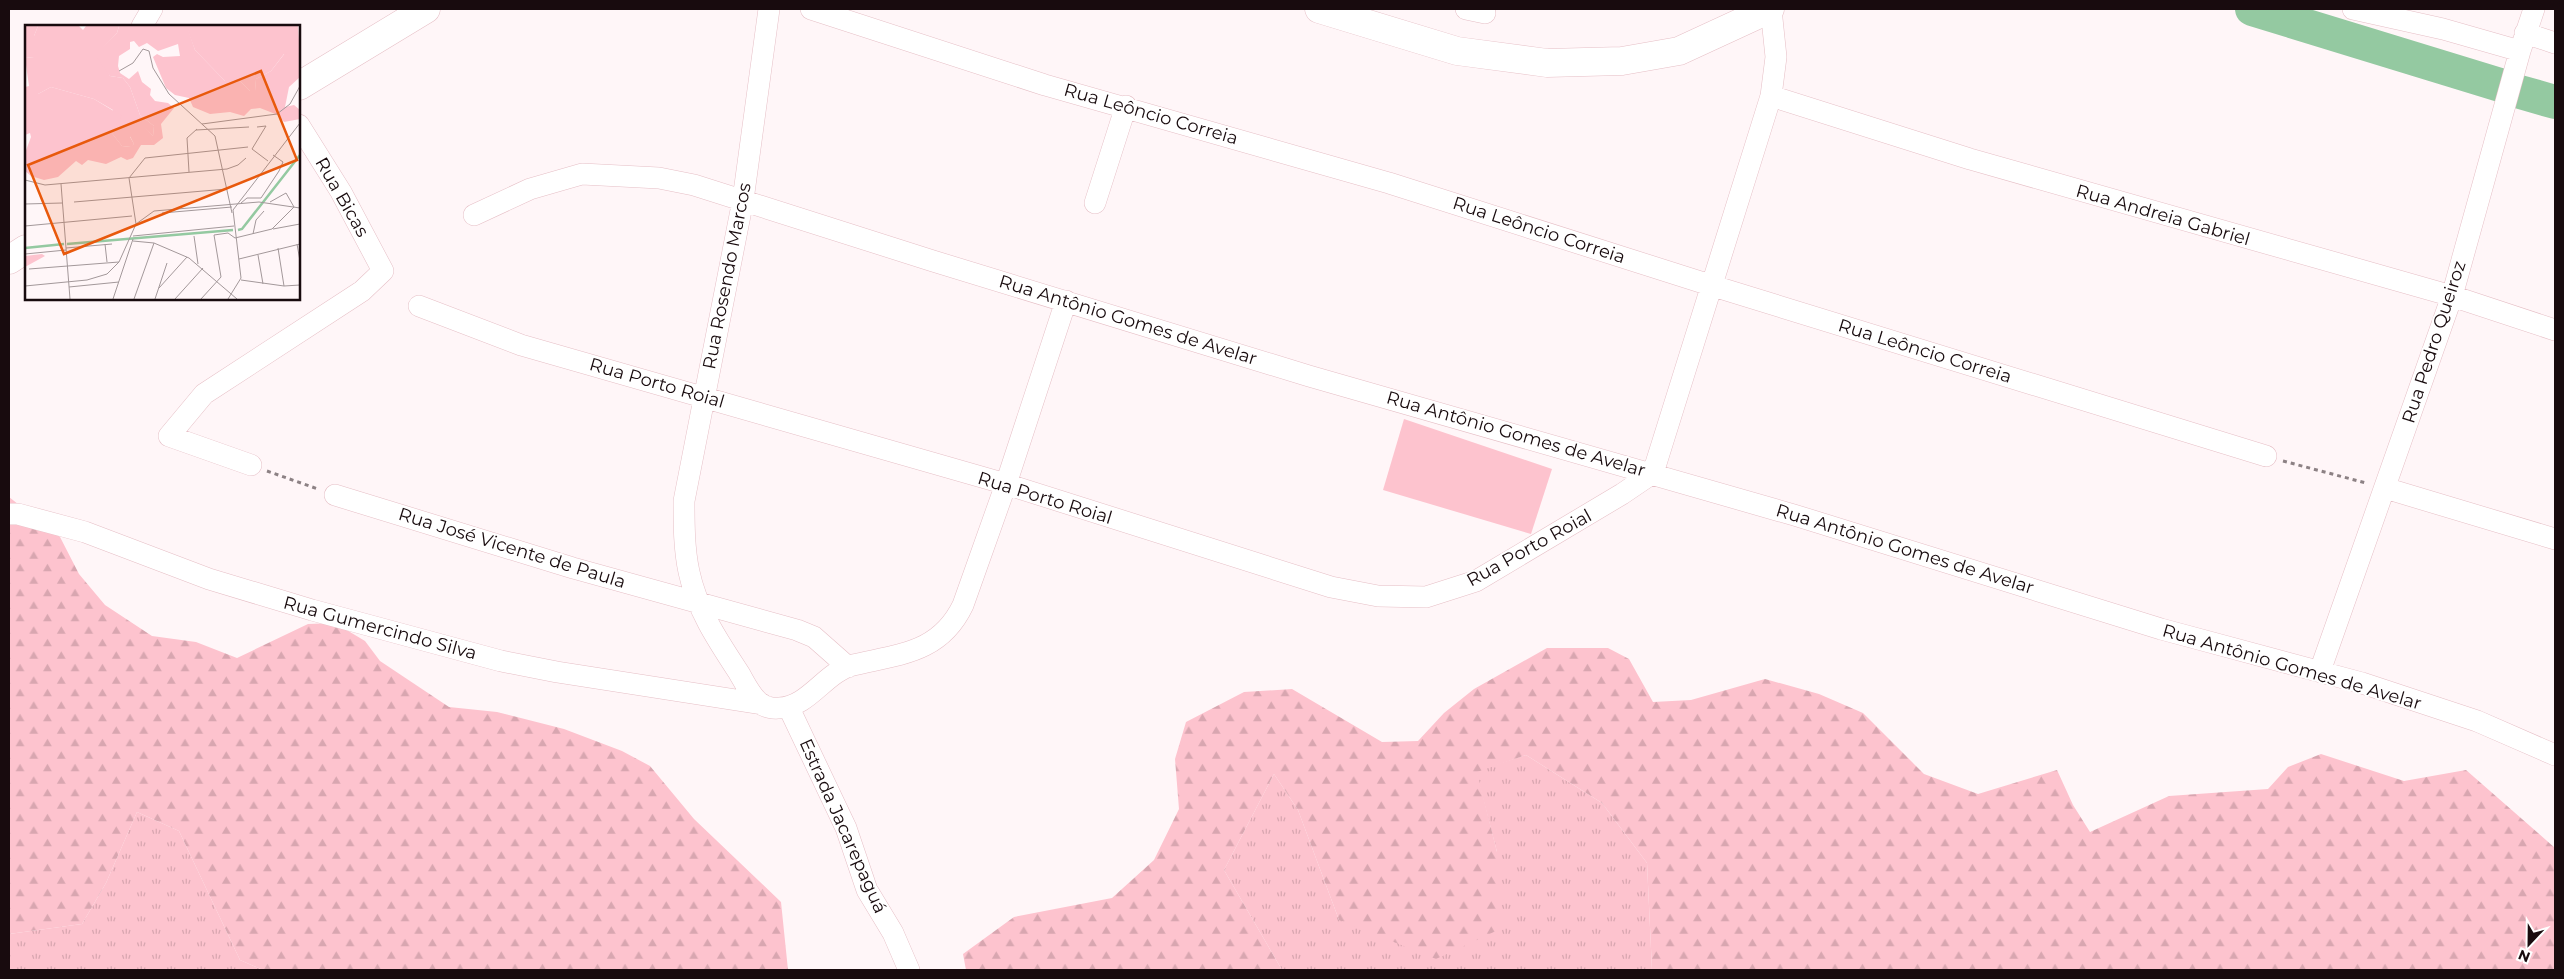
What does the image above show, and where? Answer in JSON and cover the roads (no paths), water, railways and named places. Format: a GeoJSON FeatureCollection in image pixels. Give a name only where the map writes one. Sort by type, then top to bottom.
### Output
{"type":"FeatureCollection","features":[{"type":"Feature","properties":{"kind":"street"},"geometry":{"type":"LineString","coordinates":[[143,25],[152,9]]}},
{"type":"Feature","properties":{"kind":"street"},"geometry":{"type":"LineString","coordinates":[[300,85],[426,9]]}},
{"type":"Feature","properties":{"kind":"street","name":"Rua Rosendo Marcos"},"geometry":{"type":"LineString","coordinates":[[762,704],[750,691],[715,636],[697,600],[689,571],[684,501],[743,200],[769,9]]}},
{"type":"Feature","properties":{"kind":"street","name":"Rua Leôncio Correia"},"geometry":{"type":"LineString","coordinates":[[811,9],[1045,85],[1126,106],[1389,183],[1710,285],[2266,456]]}},
{"type":"Feature","properties":{"kind":"street"},"geometry":{"type":"LineString","coordinates":[[1320,9],[1457,51],[1547,63],[1622,61],[1679,51],[1771,9],[1776,57],[1772,96],[1710,285],[1653,473]]}},
{"type":"Feature","properties":{"kind":"street"},"geometry":{"type":"LineString","coordinates":[[2353,9],[2443,29],[2523,42],[2555,43]]}},
{"type":"Feature","properties":{"kind":"street","name":"Rua Pedro Queiroz"},"geometry":{"type":"LineString","coordinates":[[2320,671],[2452,296],[2523,42],[2534,9]]}},
{"type":"Feature","properties":{"kind":"street","name":"Rua Andreia Gabriel"},"geometry":{"type":"LineString","coordinates":[[1772,96],[1999,167],[2452,296],[2555,330]]}},
{"type":"Feature","properties":{"kind":"street"},"geometry":{"type":"LineString","coordinates":[[1095,203],[1126,106]]}},
{"type":"Feature","properties":{"kind":"street","name":"Rua Bicas"},"geometry":{"type":"LineString","coordinates":[[250,465],[169,436],[204,394],[355,295],[383,271],[341,192],[300,127]]}},
{"type":"Feature","properties":{"kind":"street","name":"Rua Antônio Gomes de Avelar"},"geometry":{"type":"LineString","coordinates":[[474,215],[530,189],[582,174],[659,178],[694,185],[1309,376],[1653,473],[2161,629],[2320,671],[2477,722],[2555,755]]}},
{"type":"Feature","properties":{"kind":"street"},"geometry":{"type":"LineString","coordinates":[[9,260],[25,250]]}},
{"type":"Feature","properties":{"kind":"street"},"geometry":{"type":"LineString","coordinates":[[762,704],[776,709],[790,708],[848,667],[924,647],[942,635],[954,622],[963,605],[1006,484],[1066,301]]}},
{"type":"Feature","properties":{"kind":"street","name":"Rua Porto Roial"},"geometry":{"type":"LineString","coordinates":[[419,306],[521,345],[1006,484],[1331,587],[1378,596],[1426,597],[1476,581],[1622,494],[1653,473]]}},
{"type":"Feature","properties":{"kind":"street"},"geometry":{"type":"LineString","coordinates":[[2385,488],[2555,539]]}},
{"type":"Feature","properties":{"kind":"street","name":"Rua José Vicente de Paula"},"geometry":{"type":"LineString","coordinates":[[335,495],[582,570],[697,600],[739,615],[798,630],[814,637],[848,667]]}},
{"type":"Feature","properties":{"kind":"street","name":"Rua Gumercindo Silva"},"geometry":{"type":"LineString","coordinates":[[9,514],[18,514],[85,532],[209,579],[303,607],[501,661],[556,672],[762,704]]}},
{"type":"Feature","properties":{"kind":"street","name":"Estrada Jacarepaguá"},"geometry":{"type":"LineString","coordinates":[[790,708],[846,828],[868,890],[893,933],[909,970]]}},
{"type":"Feature","properties":{"kind":"waterway"},"geometry":{"type":"LineString","coordinates":[[2252,9],[2500,85]]}},
{"type":"Feature","properties":{"kind":"waterway"},"geometry":{"type":"LineString","coordinates":[[2520,92],[2555,102]]}}]}
